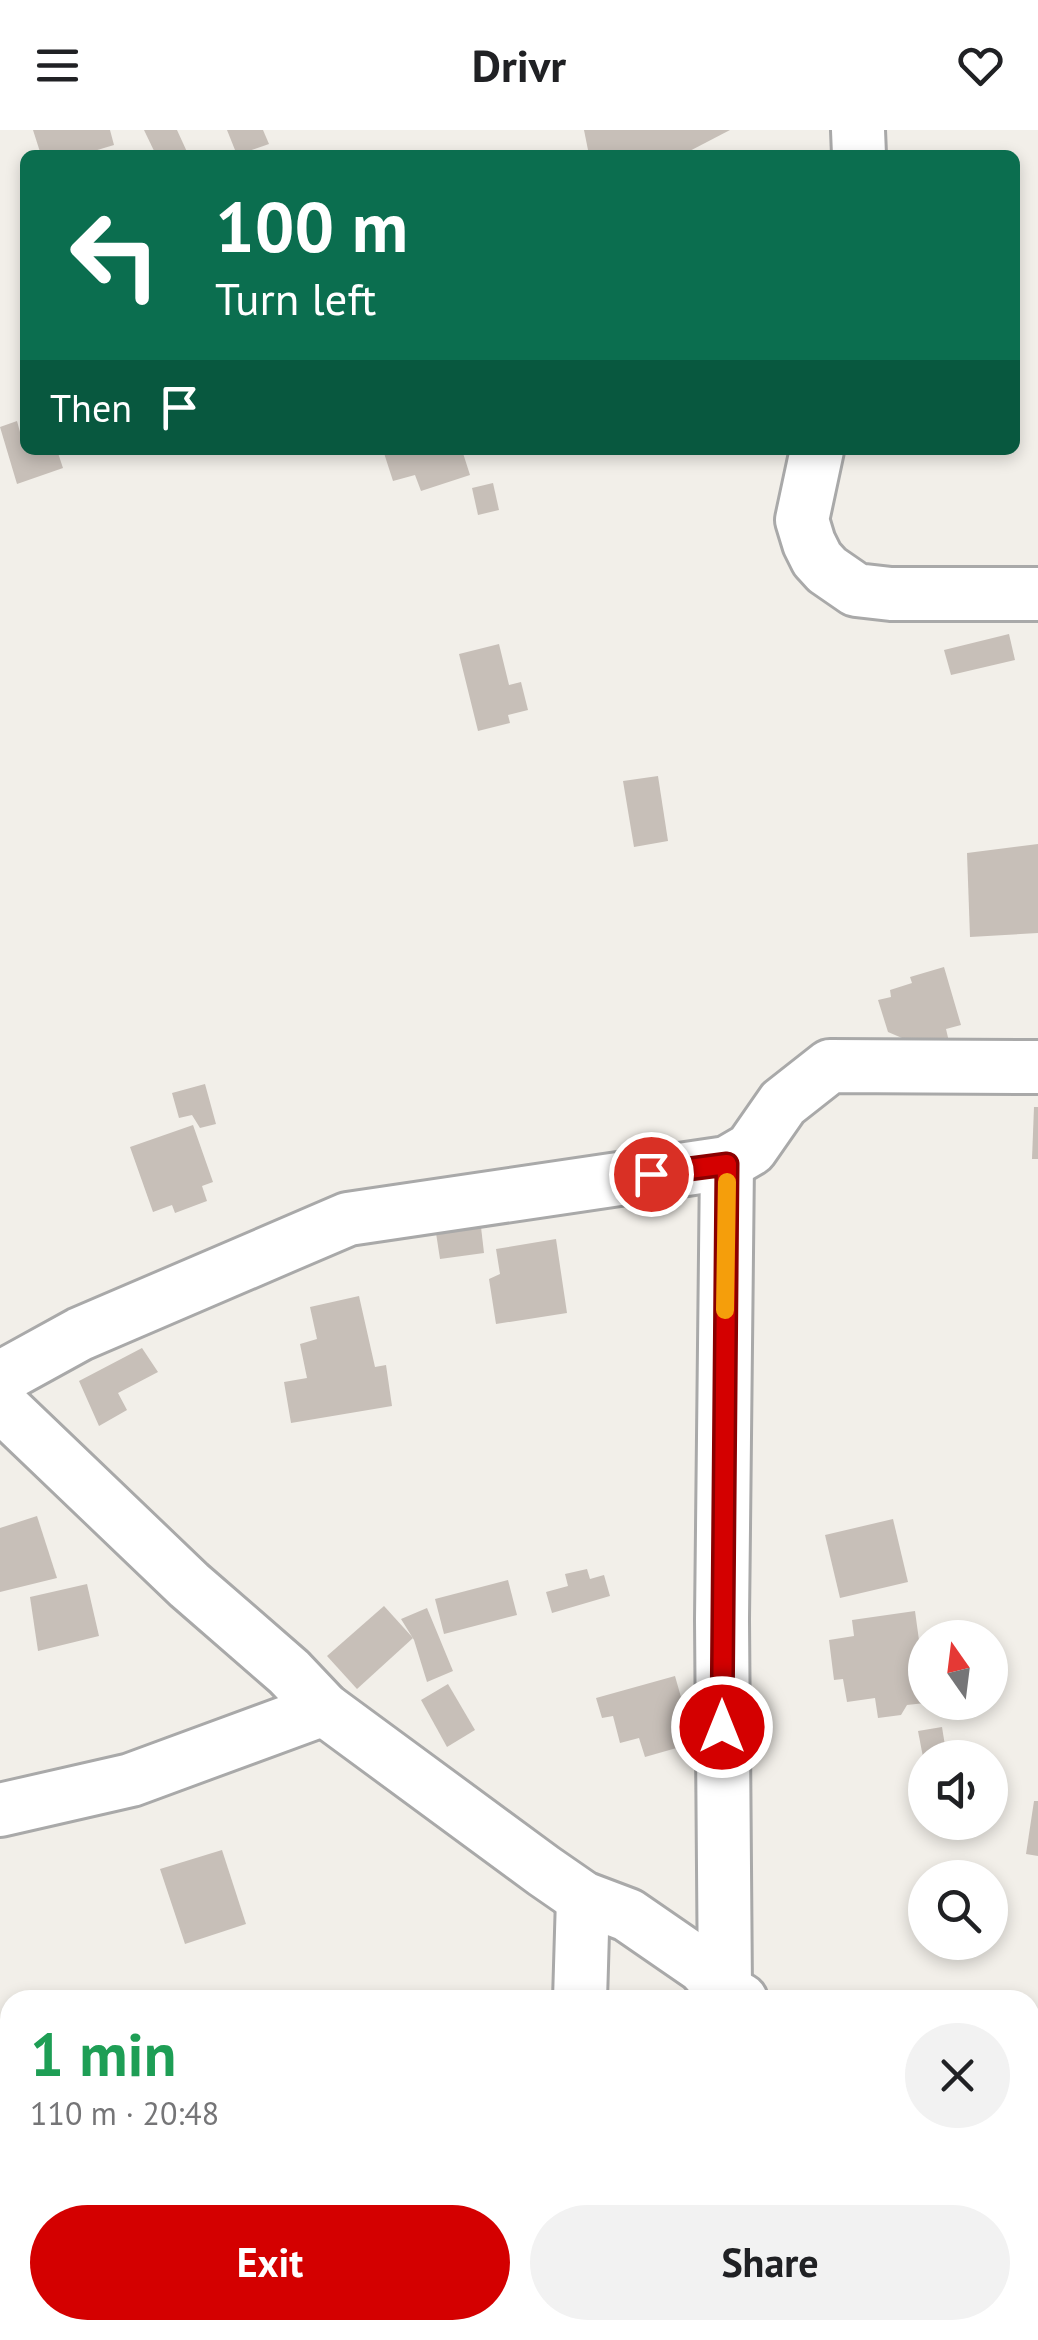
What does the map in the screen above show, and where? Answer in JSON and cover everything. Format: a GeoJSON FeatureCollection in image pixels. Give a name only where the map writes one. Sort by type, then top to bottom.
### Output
{"type":"FeatureCollection","features":[{"type":"Feature","properties":{"kind":"street"},"geometry":{"type":"LineString","coordinates":[[816,455],[802,520],[817,559],[856,590],[892,594],[1038,594]]}},
{"type":"Feature","properties":{"kind":"street"},"geometry":{"type":"LineString","coordinates":[[0,1378],[80,1334],[348,1219],[727,1164],[752,1149],[783,1103],[830,1066],[1038,1067]]}},
{"type":"Feature","properties":{"kind":"street"},"geometry":{"type":"LineString","coordinates":[[727,1164],[722,1620],[733,1990]]}},
{"type":"Feature","properties":{"kind":"street"},"geometry":{"type":"LineString","coordinates":[[8,1421],[289,1672],[324,1709],[544,1871],[583,1898],[628,1916],[702,1966],[727,1990]]}},
{"type":"Feature","properties":{"kind":"street"},"geometry":{"type":"LineString","coordinates":[[0,1810],[130,1780],[324,1709]]}},
{"type":"Feature","properties":{"kind":"street"},"geometry":{"type":"LineString","coordinates":[[580,1990],[583,1898]]}},
{"type":"Feature","properties":{"kind":"building"},"geometry":{"type":"Polygon","coordinates":[[[33,130],[110,130],[114,145],[97,150],[39,150],[33,130]]]}},
{"type":"Feature","properties":{"kind":"building"},"geometry":{"type":"Polygon","coordinates":[[[144,130],[177,130],[186,150],[154,150],[144,130]]]}},
{"type":"Feature","properties":{"kind":"building"},"geometry":{"type":"Polygon","coordinates":[[[227,130],[263,130],[269,144],[252,150],[235,150],[227,130]]]}},
{"type":"Feature","properties":{"kind":"building"},"geometry":{"type":"Polygon","coordinates":[[[584,130],[730,130],[692,150],[588,150],[584,130]]]}},
{"type":"Feature","properties":{"kind":"building"},"geometry":{"type":"Polygon","coordinates":[[[17,421],[20,455],[59,455],[63,468],[17,484],[0,427],[17,421]]]}},
{"type":"Feature","properties":{"kind":"building"},"geometry":{"type":"Polygon","coordinates":[[[385,455],[464,455],[470,475],[421,491],[415,475],[393,481],[385,455]]]}},
{"type":"Feature","properties":{"kind":"building"},"geometry":{"type":"Polygon","coordinates":[[[493,483],[499,510],[478,515],[472,488],[493,483]]]}},
{"type":"Feature","properties":{"kind":"building"},"geometry":{"type":"Polygon","coordinates":[[[1009,634],[1015,660],[951,675],[944,650],[1009,634]]]}},
{"type":"Feature","properties":{"kind":"building"},"geometry":{"type":"Polygon","coordinates":[[[499,644],[509,685],[521,682],[528,710],[508,715],[510,723],[478,731],[459,654],[499,644]]]}},
{"type":"Feature","properties":{"kind":"building"},"geometry":{"type":"Polygon","coordinates":[[[658,776],[668,841],[634,847],[623,781],[658,776]]]}},
{"type":"Feature","properties":{"kind":"building"},"geometry":{"type":"Polygon","coordinates":[[[1038,844],[1038,933],[970,937],[967,853],[1038,844]]]}},
{"type":"Feature","properties":{"kind":"building"},"geometry":{"type":"Polygon","coordinates":[[[944,967],[961,1025],[946,1029],[950,1046],[908,1058],[902,1038],[888,1032],[878,1000],[891,997],[890,990],[912,983],[910,977],[944,967]]]}},
{"type":"Feature","properties":{"kind":"building"},"geometry":{"type":"Polygon","coordinates":[[[205,1084],[216,1124],[200,1128],[192,1115],[179,1118],[172,1093],[205,1084]]]}},
{"type":"Feature","properties":{"kind":"building"},"geometry":{"type":"Polygon","coordinates":[[[1034,1107],[1038,1107],[1038,1159],[1032,1159],[1034,1107]]]}},
{"type":"Feature","properties":{"kind":"building"},"geometry":{"type":"Polygon","coordinates":[[[193,1125],[213,1182],[202,1186],[207,1201],[175,1213],[172,1205],[153,1212],[130,1147],[193,1125]]]}},
{"type":"Feature","properties":{"kind":"building"},"geometry":{"type":"Polygon","coordinates":[[[481,1227],[484,1253],[440,1259],[436,1233],[481,1227]]]}},
{"type":"Feature","properties":{"kind":"building"},"geometry":{"type":"Polygon","coordinates":[[[556,1239],[567,1313],[496,1324],[489,1279],[500,1274],[496,1249],[556,1239]]]}},
{"type":"Feature","properties":{"kind":"building"},"geometry":{"type":"Polygon","coordinates":[[[359,1296],[375,1367],[386,1365],[392,1406],[291,1423],[284,1382],[307,1378],[300,1344],[317,1339],[310,1307],[359,1296]]]}},
{"type":"Feature","properties":{"kind":"building"},"geometry":{"type":"Polygon","coordinates":[[[142,1348],[158,1372],[118,1393],[127,1410],[99,1426],[79,1381],[142,1348]]]}},
{"type":"Feature","properties":{"kind":"building"},"geometry":{"type":"Polygon","coordinates":[[[37,1516],[57,1578],[0,1592],[0,1528],[37,1516]]]}},
{"type":"Feature","properties":{"kind":"building"},"geometry":{"type":"Polygon","coordinates":[[[893,1519],[908,1582],[840,1598],[825,1535],[893,1519]]]}},
{"type":"Feature","properties":{"kind":"building"},"geometry":{"type":"Polygon","coordinates":[[[587,1569],[590,1579],[604,1575],[610,1596],[552,1613],[546,1592],[568,1586],[565,1574],[587,1569]]]}},
{"type":"Feature","properties":{"kind":"building"},"geometry":{"type":"Polygon","coordinates":[[[508,1580],[517,1615],[444,1634],[435,1599],[508,1580]]]}},
{"type":"Feature","properties":{"kind":"building"},"geometry":{"type":"Polygon","coordinates":[[[87,1584],[99,1636],[38,1651],[30,1597],[87,1584]]]}},
{"type":"Feature","properties":{"kind":"building"},"geometry":{"type":"Polygon","coordinates":[[[384,1606],[413,1638],[357,1689],[327,1656],[384,1606]]]}},
{"type":"Feature","properties":{"kind":"building"},"geometry":{"type":"Polygon","coordinates":[[[427,1608],[453,1671],[427,1682],[414,1640],[401,1619],[427,1608]]]}},
{"type":"Feature","properties":{"kind":"building"},"geometry":{"type":"Polygon","coordinates":[[[915,1611],[916,1620],[908,1620],[908,1705],[901,1715],[878,1718],[875,1698],[847,1702],[843,1679],[834,1680],[829,1640],[854,1636],[852,1620],[915,1611]]]}},
{"type":"Feature","properties":{"kind":"building"},"geometry":{"type":"Polygon","coordinates":[[[675,1676],[694,1743],[645,1757],[639,1738],[620,1743],[613,1716],[602,1718],[596,1698],[675,1676]]]}},
{"type":"Feature","properties":{"kind":"building"},"geometry":{"type":"Polygon","coordinates":[[[448,1684],[475,1730],[447,1747],[421,1700],[448,1684]]]}},
{"type":"Feature","properties":{"kind":"building"},"geometry":{"type":"Polygon","coordinates":[[[942,1727],[944,1740],[920,1740],[918,1731],[942,1727]]]}},
{"type":"Feature","properties":{"kind":"building"},"geometry":{"type":"Polygon","coordinates":[[[1034,1801],[1038,1801],[1038,1856],[1026,1854],[1034,1801]]]}},
{"type":"Feature","properties":{"kind":"building"},"geometry":{"type":"Polygon","coordinates":[[[222,1850],[246,1924],[185,1944],[160,1869],[222,1850]]]}},
{"type":"Feature","properties":{"kind":"slow traffic"},"geometry":{"type":"LineString","coordinates":[[725,1310],[727,1182]]}},
{"type":"Feature","properties":{"kind":"route"},"geometry":{"type":"LineString","coordinates":[[651,1174],[727,1164],[722,1727]]}}]}
